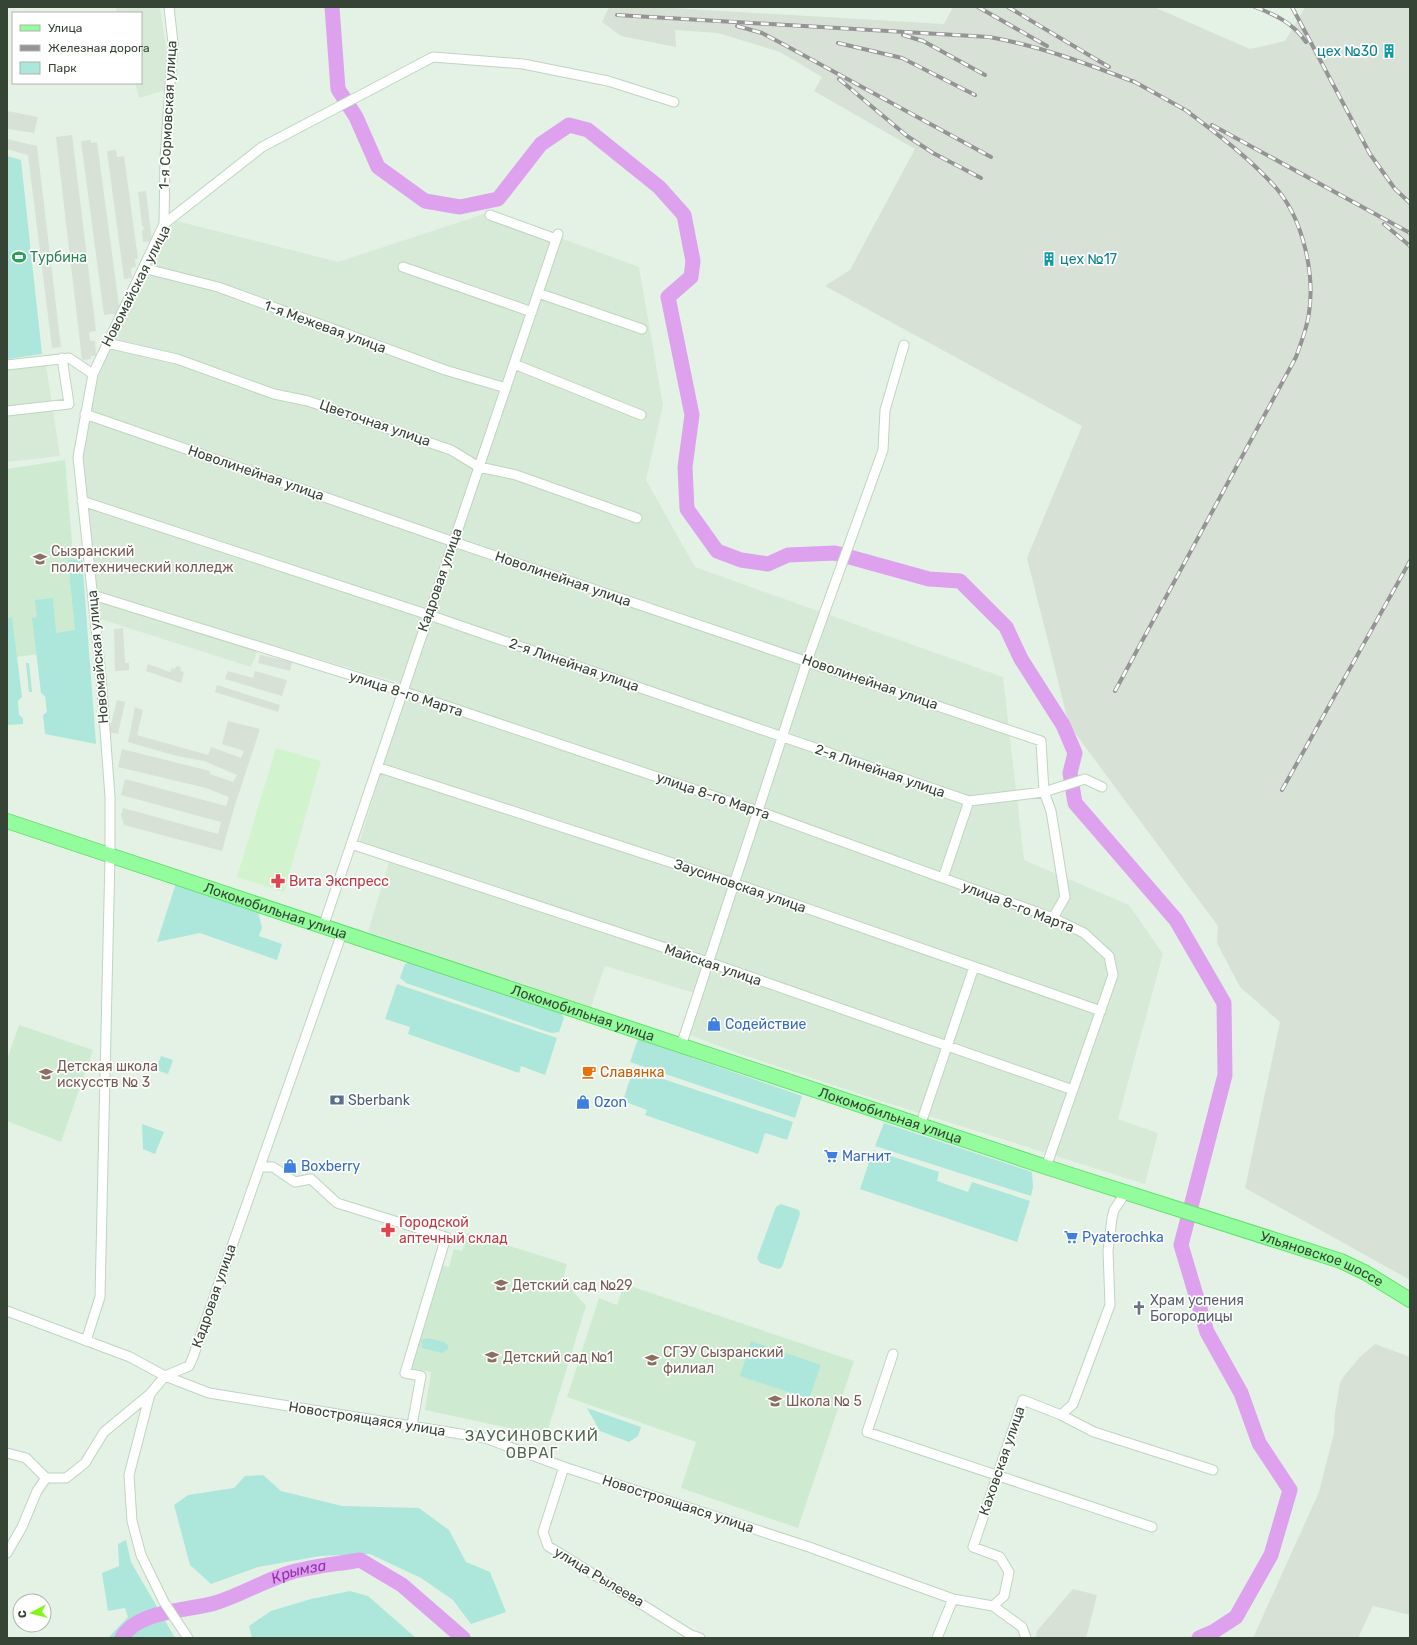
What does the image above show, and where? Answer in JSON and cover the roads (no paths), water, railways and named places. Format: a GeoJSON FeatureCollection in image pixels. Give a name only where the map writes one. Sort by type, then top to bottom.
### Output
{"type":"FeatureCollection","features":[{"type":"Feature","properties":{"kind":"main road","name":"Локомобильная улица"},"geometry":{"type":"LineString","coordinates":[[7,821],[920,1126],[1126,1192],[1158,1204]]}},
{"type":"Feature","properties":{"kind":"main road","name":"Ульяновское шоссе"},"geometry":{"type":"LineString","coordinates":[[1158,1204],[1341,1261],[1366,1273],[1410,1300]]}},
{"type":"Feature","properties":{"kind":"street","name":"1-я Сормовская улица"},"geometry":{"type":"LineString","coordinates":[[164,224],[165,158],[173,43],[169,7]]}},
{"type":"Feature","properties":{"kind":"street","name":"Новомайская улица"},"geometry":{"type":"LineString","coordinates":[[86,1341],[100,1297],[110,798],[93,595],[78,457],[93,374],[107,343],[164,224],[262,147],[433,57],[523,64],[608,81],[674,102]]}},
{"type":"Feature","properties":{"kind":"street","name":"Кадровая улица"},"geometry":{"type":"LineString","coordinates":[[323,927],[557,237],[490,215]]}},
{"type":"Feature","properties":{"kind":"street"},"geometry":{"type":"LineString","coordinates":[[403,267],[532,312]]}},
{"type":"Feature","properties":{"kind":"street","name":"1-я Межевая улица"},"geometry":{"type":"LineString","coordinates":[[143,268],[218,287],[437,367],[506,388]]}},
{"type":"Feature","properties":{"kind":"street"},"geometry":{"type":"LineString","coordinates":[[538,293],[642,329]]}},
{"type":"Feature","properties":{"kind":"street","name":"Цветочная улица"},"geometry":{"type":"LineString","coordinates":[[107,343],[177,359],[274,394],[308,400],[451,450],[479,467],[516,475],[637,518]]}},
{"type":"Feature","properties":{"kind":"street"},"geometry":{"type":"LineString","coordinates":[[680,1046],[807,660],[883,450],[885,410],[904,345]]}},
{"type":"Feature","properties":{"kind":"street"},"geometry":{"type":"LineString","coordinates":[[7,411],[69,404],[62,358]]}},
{"type":"Feature","properties":{"kind":"street"},"geometry":{"type":"LineString","coordinates":[[7,365],[69,358],[93,374]]}},
{"type":"Feature","properties":{"kind":"street"},"geometry":{"type":"LineString","coordinates":[[514,364],[641,415]]}},
{"type":"Feature","properties":{"kind":"street","name":"Новолинейная улица"},"geometry":{"type":"LineString","coordinates":[[85,414],[454,542],[807,660],[1041,741],[1044,792]]}},
{"type":"Feature","properties":{"kind":"street","name":"2-я Линейная улица"},"geometry":{"type":"LineString","coordinates":[[82,501],[429,615],[969,801],[1044,792],[1085,779],[1102,787]]}},
{"type":"Feature","properties":{"kind":"street","name":"улица 8-го Марта"},"geometry":{"type":"LineString","coordinates":[[93,595],[402,692],[758,811],[1053,918],[1084,933],[1109,956],[1113,975],[1046,1167]]}},
{"type":"Feature","properties":{"kind":"street","name":"Заусиновская улица"},"geometry":{"type":"LineString","coordinates":[[377,767],[734,883],[1101,1011]]}},
{"type":"Feature","properties":{"kind":"street"},"geometry":{"type":"LineString","coordinates":[[1044,792],[1051,811],[1065,897],[1053,918]]}},
{"type":"Feature","properties":{"kind":"street"},"geometry":{"type":"LineString","coordinates":[[943,878],[969,801]]}},
{"type":"Feature","properties":{"kind":"street","name":"Майская улица"},"geometry":{"type":"LineString","coordinates":[[351,844],[708,962],[1073,1090]]}},
{"type":"Feature","properties":{"kind":"street","name":"Кадровая улица"},"geometry":{"type":"LineString","coordinates":[[188,1638],[164,1602],[141,1555],[132,1521],[129,1475],[150,1394],[165,1376],[189,1366],[342,933]]}},
{"type":"Feature","properties":{"kind":"street"},"geometry":{"type":"LineString","coordinates":[[920,1126],[974,967]]}},
{"type":"Feature","properties":{"kind":"street"},"geometry":{"type":"LineString","coordinates":[[260,1167],[273,1167],[295,1182],[311,1179],[337,1203],[446,1237],[404,1373],[420,1376],[412,1425]]}},
{"type":"Feature","properties":{"kind":"street"},"geometry":{"type":"LineString","coordinates":[[1126,1192],[1114,1210],[1112,1218],[1108,1251],[1110,1305],[1073,1404],[1061,1415],[1094,1432],[1213,1470]]}},
{"type":"Feature","properties":{"kind":"street","name":"Новостроящаяся улица"},"geometry":{"type":"LineString","coordinates":[[7,1311],[130,1357],[165,1376],[209,1393],[485,1438],[564,1467],[810,1547],[953,1599],[993,1606],[1022,1626],[1026,1638]]}},
{"type":"Feature","properties":{"kind":"street"},"geometry":{"type":"LineString","coordinates":[[893,1354],[867,1432],[1152,1526]]}},
{"type":"Feature","properties":{"kind":"street"},"geometry":{"type":"LineString","coordinates":[[7,1453],[26,1458],[46,1478],[66,1478],[85,1463],[104,1432],[150,1394]]}},
{"type":"Feature","properties":{"kind":"street","name":"Каховская улица"},"geometry":{"type":"LineString","coordinates":[[993,1606],[1004,1596],[1010,1572],[1000,1557],[973,1547],[1023,1400],[1061,1415]]}},
{"type":"Feature","properties":{"kind":"street","name":"улица Рылеева"},"geometry":{"type":"LineString","coordinates":[[564,1467],[543,1532],[548,1546],[691,1635],[700,1638]]}},
{"type":"Feature","properties":{"kind":"street"},"geometry":{"type":"LineString","coordinates":[[7,1553],[22,1527],[37,1491],[46,1478]]}},
{"type":"Feature","properties":{"kind":"street"},"geometry":{"type":"LineString","coordinates":[[936,1638],[953,1599]]}},
{"type":"Feature","properties":{"kind":"waterway"},"geometry":{"type":"LineString","coordinates":[[332,7],[338,89],[356,117],[378,167],[425,201],[460,207],[498,199],[541,144],[569,125],[588,130],[659,187],[684,215],[693,261],[691,277],[668,297],[692,415],[685,467],[687,509],[717,551],[741,560],[768,564],[788,555],[835,553],[929,579],[960,581],[1006,627],[1021,659],[1063,725],[1075,753],[1070,773],[1075,803],[1176,920],[1224,1003],[1225,1075],[1181,1245],[1207,1332],[1241,1393],[1259,1443],[1290,1490],[1271,1555],[1236,1617],[1213,1632],[1199,1638]]}},
{"type":"Feature","properties":{"kind":"waterway","name":"Крымза"},"geometry":{"type":"LineString","coordinates":[[122,1638],[129,1629],[139,1622],[151,1617],[215,1603],[292,1572],[360,1560],[402,1585],[463,1638]]}},
{"type":"Feature","properties":{"kind":"railway"},"geometry":{"type":"LineString","coordinates":[[978,7],[1047,46]]}},
{"type":"Feature","properties":{"kind":"railway"},"geometry":{"type":"LineString","coordinates":[[1008,7],[1109,67]]}},
{"type":"Feature","properties":{"kind":"railway"},"geometry":{"type":"LineString","coordinates":[[1255,7],[1284,20],[1296,30],[1306,42]]}},
{"type":"Feature","properties":{"kind":"railway"},"geometry":{"type":"LineString","coordinates":[[1292,7],[1370,154],[1395,189],[1410,203]]}},
{"type":"Feature","properties":{"kind":"railway"},"geometry":{"type":"LineString","coordinates":[[617,15],[989,37],[1045,50],[1137,83]]}},
{"type":"Feature","properties":{"kind":"railway"},"geometry":{"type":"LineString","coordinates":[[737,26],[762,33],[991,157]]}},
{"type":"Feature","properties":{"kind":"railway"},"geometry":{"type":"LineString","coordinates":[[903,35],[923,41],[985,75]]}},
{"type":"Feature","properties":{"kind":"railway"},"geometry":{"type":"LineString","coordinates":[[838,43],[902,58],[975,95]]}},
{"type":"Feature","properties":{"kind":"railway"},"geometry":{"type":"LineString","coordinates":[[839,79],[907,136],[933,153],[981,178]]}},
{"type":"Feature","properties":{"kind":"railway"},"geometry":{"type":"LineString","coordinates":[[1133,81],[1189,112]]}},
{"type":"Feature","properties":{"kind":"railway"},"geometry":{"type":"LineString","coordinates":[[1115,691],[1296,357],[1309,313],[1310,281],[1305,248],[1294,216],[1286,202],[1277,189],[1256,167],[1221,137],[1184,109]]}},
{"type":"Feature","properties":{"kind":"railway"},"geometry":{"type":"LineString","coordinates":[[1212,125],[1410,233]]}},
{"type":"Feature","properties":{"kind":"railway"},"geometry":{"type":"LineString","coordinates":[[1384,224],[1410,246]]}},
{"type":"Feature","properties":{"kind":"railway"},"geometry":{"type":"LineString","coordinates":[[1282,790],[1410,561]]}},
{"type":"Feature","properties":{"kind":"place","name":"цех №30"},"geometry":{"type":"Point","coordinates":[1389,51]}},
{"type":"Feature","properties":{"kind":"place","name":"Турбина"},"geometry":{"type":"Point","coordinates":[19,257]}},
{"type":"Feature","properties":{"kind":"place","name":"цех №17"},"geometry":{"type":"Point","coordinates":[1049,259]}},
{"type":"Feature","properties":{"kind":"place","name":"Сызранский политехнический колледж"},"geometry":{"type":"Point","coordinates":[40,559]}},
{"type":"Feature","properties":{"kind":"place","name":"Вита Экспресс"},"geometry":{"type":"Point","coordinates":[278,881]}},
{"type":"Feature","properties":{"kind":"place","name":"Содействие"},"geometry":{"type":"Point","coordinates":[714,1024]}},
{"type":"Feature","properties":{"kind":"place","name":"Славянка"},"geometry":{"type":"Point","coordinates":[589,1072]}},
{"type":"Feature","properties":{"kind":"place","name":"Детская школа искусств № 3"},"geometry":{"type":"Point","coordinates":[46,1074]}},
{"type":"Feature","properties":{"kind":"place","name":"Sberbank"},"geometry":{"type":"Point","coordinates":[337,1100]}},
{"type":"Feature","properties":{"kind":"place","name":"Ozon"},"geometry":{"type":"Point","coordinates":[583,1102]}},
{"type":"Feature","properties":{"kind":"place","name":"Магнит"},"geometry":{"type":"Point","coordinates":[831,1156]}},
{"type":"Feature","properties":{"kind":"place","name":"Boxberry"},"geometry":{"type":"Point","coordinates":[290,1166]}},
{"type":"Feature","properties":{"kind":"place","name":"Городской аптечный склад"},"geometry":{"type":"Point","coordinates":[388,1230]}},
{"type":"Feature","properties":{"kind":"place","name":"Pyaterochka"},"geometry":{"type":"Point","coordinates":[1071,1237]}},
{"type":"Feature","properties":{"kind":"place","name":"Детский сад №29"},"geometry":{"type":"Point","coordinates":[501,1285]}},
{"type":"Feature","properties":{"kind":"place","name":"Храм успения Богородицы"},"geometry":{"type":"Point","coordinates":[1139,1308]}},
{"type":"Feature","properties":{"kind":"place","name":"Детский сад №1"},"geometry":{"type":"Point","coordinates":[492,1357]}},
{"type":"Feature","properties":{"kind":"place","name":"СГЭУ Сызранский филиал"},"geometry":{"type":"Point","coordinates":[652,1360]}},
{"type":"Feature","properties":{"kind":"place","name":"Школа № 5"},"geometry":{"type":"Point","coordinates":[775,1401]}},
{"type":"Feature","properties":{"kind":"district","name":"ЗАУСИНОВСКИЙ ОВРАГ"},"geometry":{"type":"Point","coordinates":[532,1444]}}]}
